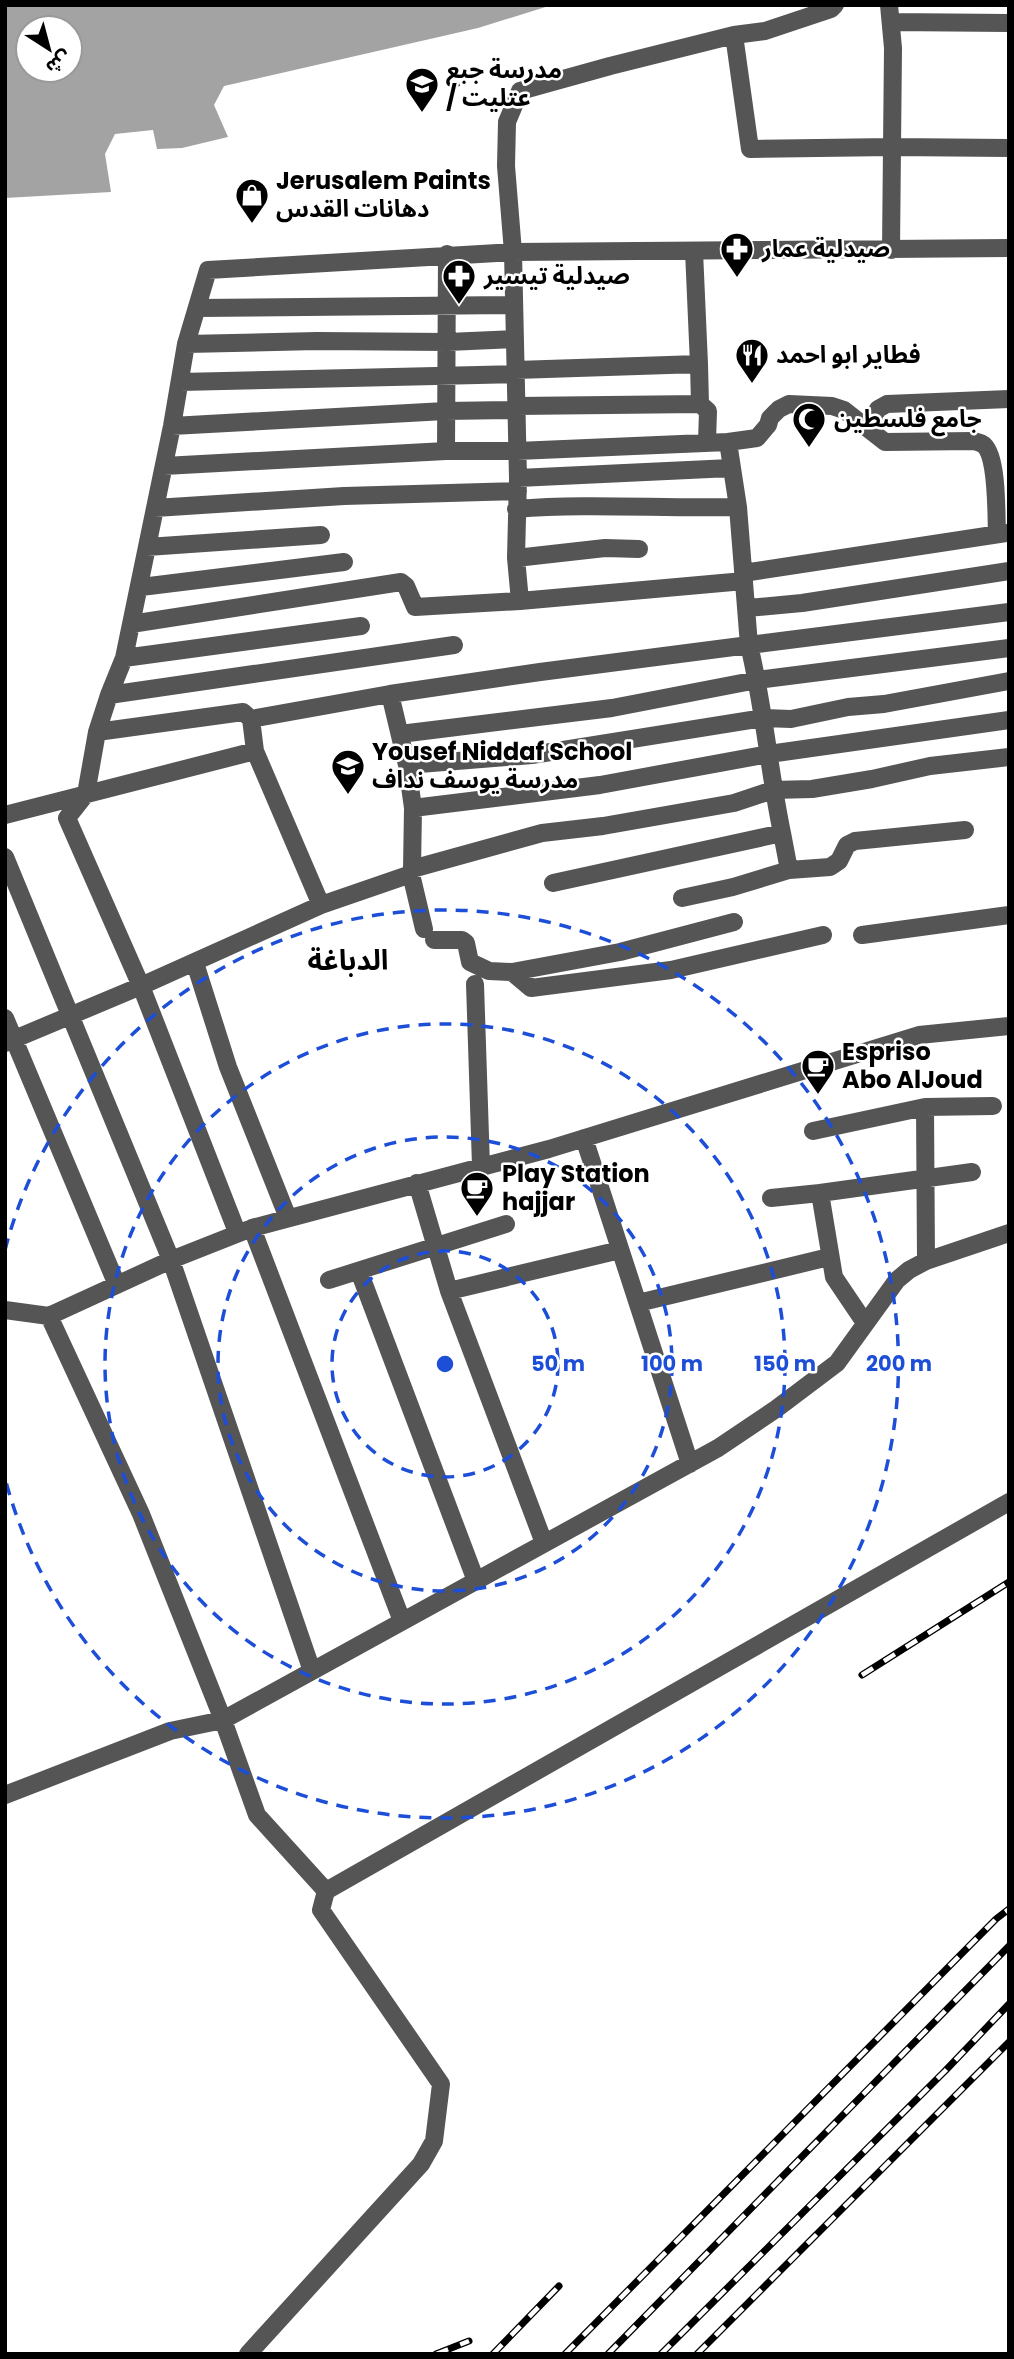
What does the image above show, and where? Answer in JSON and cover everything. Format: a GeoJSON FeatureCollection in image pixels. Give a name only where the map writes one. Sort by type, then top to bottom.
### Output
{"type":"FeatureCollection","features":[{"type":"Feature","properties":{"kind":"street"},"geometry":{"type":"LineString","coordinates":[[520,601],[516,558],[518,493],[513,252],[506,166],[506,122],[520,91],[734,35],[765,31],[831,9],[835,5]]}},
{"type":"Feature","properties":{"kind":"street"},"geometry":{"type":"LineString","coordinates":[[891,250],[893,48],[890,14],[1009,23]]}},
{"type":"Feature","properties":{"kind":"street"},"geometry":{"type":"LineString","coordinates":[[734,35],[750,149],[892,146],[1009,148]]}},
{"type":"Feature","properties":{"kind":"street"},"geometry":{"type":"LineString","coordinates":[[402,1621],[245,1230],[67,818],[86,794],[97,732],[108,695],[124,658],[141,587],[186,344],[208,270],[513,252],[1009,248]]}},
{"type":"Feature","properties":{"kind":"street"},"geometry":{"type":"LineString","coordinates":[[694,251],[701,404],[708,411],[707,442]]}},
{"type":"Feature","properties":{"kind":"street"},"geometry":{"type":"LineString","coordinates":[[446,451],[447,254]]}},
{"type":"Feature","properties":{"kind":"street"},"geometry":{"type":"LineString","coordinates":[[197,308],[514,305]]}},
{"type":"Feature","properties":{"kind":"street"},"geometry":{"type":"LineString","coordinates":[[186,344],[515,339]]}},
{"type":"Feature","properties":{"kind":"street"},"geometry":{"type":"LineString","coordinates":[[180,382],[447,375],[699,364]]}},
{"type":"Feature","properties":{"kind":"street"},"geometry":{"type":"LineString","coordinates":[[868,427],[878,409],[887,404],[1009,399]]}},
{"type":"Feature","properties":{"kind":"street"},"geometry":{"type":"LineString","coordinates":[[172,426],[517,408],[701,404]]}},
{"type":"Feature","properties":{"kind":"street"},"geometry":{"type":"LineString","coordinates":[[131,624],[401,582],[406,586],[415,607],[520,601],[743,577],[1003,534],[994,475],[988,450],[983,444],[974,441],[886,442],[844,410],[832,406],[789,404],[779,409],[757,438],[728,442],[517,451],[446,451],[164,466]]}},
{"type":"Feature","properties":{"kind":"street"},"geometry":{"type":"LineString","coordinates":[[728,442],[738,507],[749,645],[789,870]]}},
{"type":"Feature","properties":{"kind":"street"},"geometry":{"type":"LineString","coordinates":[[155,508],[344,496],[518,493],[732,468]]}},
{"type":"Feature","properties":{"kind":"street"},"geometry":{"type":"LineString","coordinates":[[518,493],[559,506],[662,509],[738,507]]}},
{"type":"Feature","properties":{"kind":"street"},"geometry":{"type":"LineString","coordinates":[[147,547],[321,535]]}},
{"type":"Feature","properties":{"kind":"street"},"geometry":{"type":"LineString","coordinates":[[516,558],[605,548],[639,549]]}},
{"type":"Feature","properties":{"kind":"street"},"geometry":{"type":"LineString","coordinates":[[141,587],[344,562]]}},
{"type":"Feature","properties":{"kind":"street"},"geometry":{"type":"LineString","coordinates":[[748,608],[803,603],[1009,571]]}},
{"type":"Feature","properties":{"kind":"street"},"geometry":{"type":"LineString","coordinates":[[251,719],[390,694],[540,672],[1009,612]]}},
{"type":"Feature","properties":{"kind":"street"},"geometry":{"type":"LineString","coordinates":[[124,658],[361,626]]}},
{"type":"Feature","properties":{"kind":"street"},"geometry":{"type":"LineString","coordinates":[[108,695],[454,645]]}},
{"type":"Feature","properties":{"kind":"street"},"geometry":{"type":"LineString","coordinates":[[400,734],[612,708],[757,680],[1009,648]]}},
{"type":"Feature","properties":{"kind":"street"},"geometry":{"type":"LineString","coordinates":[[407,765],[533,755],[764,718],[791,719],[1009,681]]}},
{"type":"Feature","properties":{"kind":"street"},"geometry":{"type":"LineString","coordinates":[[390,694],[407,765],[413,808],[412,872],[429,935],[462,940],[466,943],[470,962],[489,971],[512,972],[620,952],[734,922]]}},
{"type":"Feature","properties":{"kind":"street"},"geometry":{"type":"LineString","coordinates":[[97,732],[243,712],[251,719],[255,751],[321,905]]}},
{"type":"Feature","properties":{"kind":"street"},"geometry":{"type":"LineString","coordinates":[[413,808],[600,785],[769,754],[1009,720]]}},
{"type":"Feature","properties":{"kind":"street"},"geometry":{"type":"LineString","coordinates":[[5,815],[255,751]]}},
{"type":"Feature","properties":{"kind":"street"},"geometry":{"type":"LineString","coordinates":[[10,1041],[195,963],[321,905],[412,872],[542,833],[603,826],[734,803],[773,790],[812,789],[930,766],[1009,757]]}},
{"type":"Feature","properties":{"kind":"street"},"geometry":{"type":"LineString","coordinates":[[682,898],[733,887],[789,870],[824,868],[836,864],[847,845],[855,841],[965,830]]}},
{"type":"Feature","properties":{"kind":"street"},"geometry":{"type":"LineString","coordinates":[[553,883],[782,833]]}},
{"type":"Feature","properties":{"kind":"street"},"geometry":{"type":"LineString","coordinates":[[5,857],[171,1260],[312,1671]]}},
{"type":"Feature","properties":{"kind":"street"},"geometry":{"type":"LineString","coordinates":[[863,935],[1009,915]]}},
{"type":"Feature","properties":{"kind":"street"},"geometry":{"type":"LineString","coordinates":[[512,972],[531,988],[671,970],[823,935]]}},
{"type":"Feature","properties":{"kind":"street"},"geometry":{"type":"LineString","coordinates":[[195,963],[228,1067],[288,1218]]}},
{"type":"Feature","properties":{"kind":"street"},"geometry":{"type":"LineString","coordinates":[[475,984],[481,1166]]}},
{"type":"Feature","properties":{"kind":"street"},"geometry":{"type":"LineString","coordinates":[[5,1018],[10,1041],[117,1285]]}},
{"type":"Feature","properties":{"kind":"street"},"geometry":{"type":"LineString","coordinates":[[5,1310],[49,1316],[171,1260],[245,1230],[584,1138],[919,1035],[1009,1026]]}},
{"type":"Feature","properties":{"kind":"street"},"geometry":{"type":"LineString","coordinates":[[813,1131],[925,1107],[993,1106]]}},
{"type":"Feature","properties":{"kind":"street"},"geometry":{"type":"LineString","coordinates":[[925,1107],[926,1261]]}},
{"type":"Feature","properties":{"kind":"street"},"geometry":{"type":"LineString","coordinates":[[584,1138],[690,1464]]}},
{"type":"Feature","properties":{"kind":"street"},"geometry":{"type":"LineString","coordinates":[[771,1198],[820,1194],[972,1171]]}},
{"type":"Feature","properties":{"kind":"street"},"geometry":{"type":"LineString","coordinates":[[418,1183],[449,1291],[544,1544]]}},
{"type":"Feature","properties":{"kind":"street"},"geometry":{"type":"LineString","coordinates":[[820,1194],[834,1277],[865,1323]]}},
{"type":"Feature","properties":{"kind":"street"},"geometry":{"type":"LineString","coordinates":[[329,1280],[506,1224]]}},
{"type":"Feature","properties":{"kind":"street"},"geometry":{"type":"LineString","coordinates":[[5,1795],[170,1731],[223,1720],[690,1464],[825,1374],[848,1350],[897,1280],[909,1270],[926,1261],[1009,1233]]}},
{"type":"Feature","properties":{"kind":"street"},"geometry":{"type":"LineString","coordinates":[[449,1291],[620,1250]]}},
{"type":"Feature","properties":{"kind":"street"},"geometry":{"type":"LineString","coordinates":[[638,1303],[829,1257]]}},
{"type":"Feature","properties":{"kind":"street"},"geometry":{"type":"LineString","coordinates":[[359,1271],[476,1581]]}},
{"type":"Feature","properties":{"kind":"street"},"geometry":{"type":"LineString","coordinates":[[49,1316],[141,1514],[223,1720],[257,1815],[326,1891]]}},
{"type":"Feature","properties":{"kind":"street"},"geometry":{"type":"LineString","coordinates":[[248,2354],[421,2164],[434,2141],[442,2084],[321,1910],[326,1891],[1009,1502]]}},
{"type":"Feature","properties":{"kind":"shaded area"},"geometry":{"type":"Polygon","coordinates":[[[5,5],[552,5],[478,28],[224,86],[214,105],[228,137],[182,148],[157,149],[153,130],[115,134],[105,154],[111,192],[5,198],[5,5]]]}},
{"type":"Feature","properties":{"kind":"railway"},"geometry":{"type":"LineString","coordinates":[[862,1675],[1009,1582]]}},
{"type":"Feature","properties":{"kind":"railway"},"geometry":{"type":"LineString","coordinates":[[565,2354],[996,1919],[1009,1909]]}},
{"type":"Feature","properties":{"kind":"railway"},"geometry":{"type":"LineString","coordinates":[[608,2354],[1009,1946]]}},
{"type":"Feature","properties":{"kind":"railway"},"geometry":{"type":"LineString","coordinates":[[661,2354],[1009,2004]]}},
{"type":"Feature","properties":{"kind":"railway"},"geometry":{"type":"LineString","coordinates":[[697,2354],[1009,2042]]}},
{"type":"Feature","properties":{"kind":"railway"},"geometry":{"type":"LineString","coordinates":[[493,2354],[559,2286]]}},
{"type":"Feature","properties":{"kind":"railway"},"geometry":{"type":"LineString","coordinates":[[436,2354],[469,2341]]}},
{"type":"Feature","properties":{"kind":"place","name":"مدرسة جبع / عتليت"},"geometry":{"type":"Point","coordinates":[422,114]}},
{"type":"Feature","properties":{"kind":"place","name":"Jerusalem Paints دهانات القدس"},"geometry":{"type":"Point","coordinates":[252,225]}},
{"type":"Feature","properties":{"kind":"place","name":"صيدلية عمار"},"geometry":{"type":"Point","coordinates":[737,279]}},
{"type":"Feature","properties":{"kind":"place","name":"صيدلية تيسير"},"geometry":{"type":"Point","coordinates":[459,306]}},
{"type":"Feature","properties":{"kind":"place","name":"فطاير ابو احمد"},"geometry":{"type":"Point","coordinates":[752,385]}},
{"type":"Feature","properties":{"kind":"place","name":"جامع فلسطين"},"geometry":{"type":"Point","coordinates":[809,449]}},
{"type":"Feature","properties":{"kind":"place","name":"Yousef Niddaf School مدرسة يوسف نداف"},"geometry":{"type":"Point","coordinates":[348,796]}},
{"type":"Feature","properties":{"kind":"place","name":"Espriso Abo AlJoud"},"geometry":{"type":"Point","coordinates":[818,1096]}},
{"type":"Feature","properties":{"kind":"place","name":"Play Station hajjar"},"geometry":{"type":"Point","coordinates":[477,1218]}},
{"type":"Feature","properties":{"kind":"district","name":"الدباغة"},"geometry":{"type":"Point","coordinates":[348,960]}}]}
